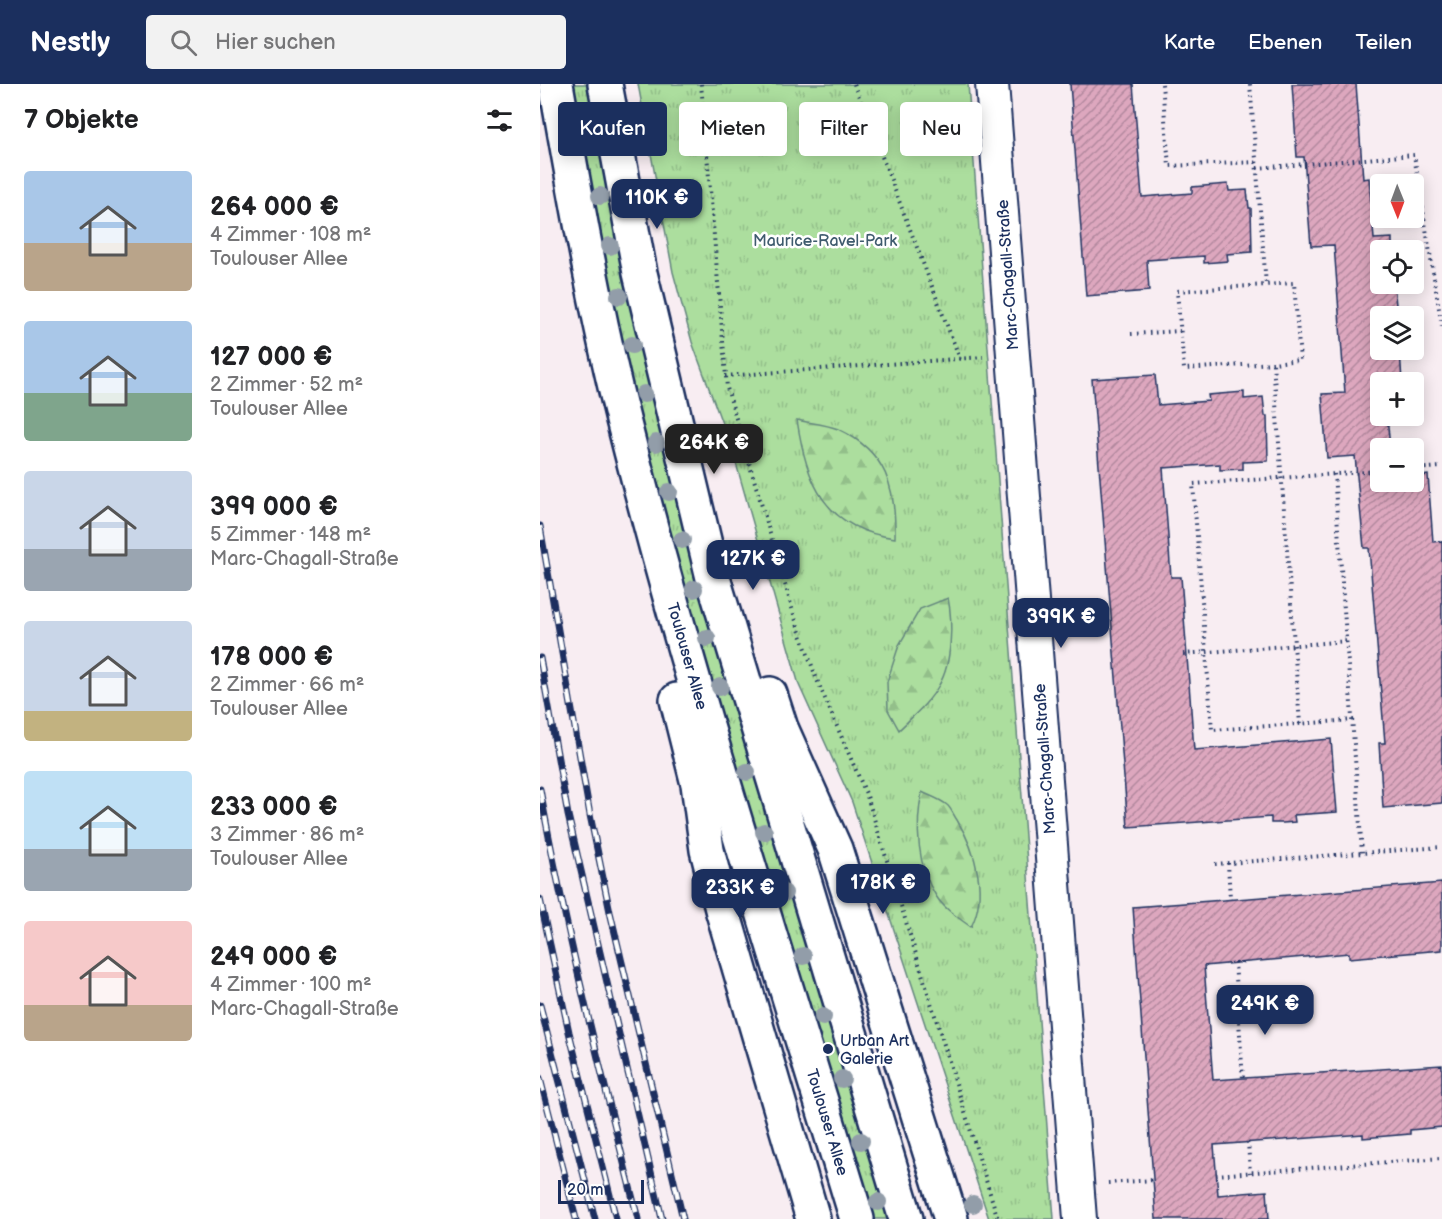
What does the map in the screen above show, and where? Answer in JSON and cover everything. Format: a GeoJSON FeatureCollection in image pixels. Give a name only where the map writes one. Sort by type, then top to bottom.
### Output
{"type":"FeatureCollection","features":[{"type":"Feature","properties":{"kind":"main road","name":"Toulouser Allee"},"geometry":{"type":"LineString","coordinates":[[556,84],[581,230],[615,387],[674,606],[857,1219]]}},
{"type":"Feature","properties":{"kind":"main road"},"geometry":{"type":"LineString","coordinates":[[605,84],[642,284],[713,578],[906,1219]]}},
{"type":"Feature","properties":{"kind":"main road"},"geometry":{"type":"LineString","coordinates":[[713,578],[749,633],[781,728],[835,849],[951,1219]]}},
{"type":"Feature","properties":{"kind":"main road"},"geometry":{"type":"LineString","coordinates":[[674,606],[669,670],[698,784],[707,850],[813,1219]]}},
{"type":"Feature","properties":{"kind":"street","name":"Marc-Chagall-Straße"},"geometry":{"type":"LineString","coordinates":[[992,84],[1080,1219]]}},
{"type":"Feature","properties":{"kind":"path"},"geometry":{"type":"LineString","coordinates":[[701,84],[725,376],[795,618],[817,680],[867,796],[998,1219]]}},
{"type":"Feature","properties":{"kind":"path"},"geometry":{"type":"LineString","coordinates":[[725,376],[960,358],[854,84]]}},
{"type":"Feature","properties":{"kind":"path"},"geometry":{"type":"LineString","coordinates":[[1162,84],[1168,166],[1257,162]]}},
{"type":"Feature","properties":{"kind":"path"},"geometry":{"type":"LineString","coordinates":[[1250,84],[1266,285]]}},
{"type":"Feature","properties":{"kind":"path"},"geometry":{"type":"LineString","coordinates":[[1257,168],[1414,155],[1442,327]]}},
{"type":"Feature","properties":{"kind":"path"},"geometry":{"type":"LineString","coordinates":[[1294,283],[1300,360],[1184,369],[1180,331],[1177,291],[1294,283]]}},
{"type":"Feature","properties":{"kind":"path"},"geometry":{"type":"LineString","coordinates":[[1131,334],[1180,331]]}},
{"type":"Feature","properties":{"kind":"path"},"geometry":{"type":"LineString","coordinates":[[1273,363],[1299,724]]}},
{"type":"Feature","properties":{"kind":"path"},"geometry":{"type":"LineString","coordinates":[[1424,468],[1442,467]]}},
{"type":"Feature","properties":{"kind":"path"},"geometry":{"type":"LineString","coordinates":[[1354,720],[1212,730],[1204,652],[1193,484],[1370,472]]}},
{"type":"Feature","properties":{"kind":"path"},"geometry":{"type":"LineString","coordinates":[[1334,474],[1354,720],[1362,853]]}},
{"type":"Feature","properties":{"kind":"path"},"geometry":{"type":"LineString","coordinates":[[1183,654],[1348,641]]}},
{"type":"Feature","properties":{"kind":"path"},"geometry":{"type":"LineString","coordinates":[[1215,864],[1442,847]]}},
{"type":"Feature","properties":{"kind":"path"},"geometry":{"type":"LineString","coordinates":[[1228,863],[1230,899]]}},
{"type":"Feature","properties":{"kind":"path"},"geometry":{"type":"LineString","coordinates":[[1235,962],[1243,1080]]}},
{"type":"Feature","properties":{"kind":"path"},"geometry":{"type":"LineString","coordinates":[[1248,1142],[1250,1173]]}},
{"type":"Feature","properties":{"kind":"path"},"geometry":{"type":"LineString","coordinates":[[1216,1175],[1442,1158]]}},
{"type":"Feature","properties":{"kind":"path"},"geometry":{"type":"LineString","coordinates":[[1077,1186],[1154,1180]]}},
{"type":"Feature","properties":{"kind":"green space"},"geometry":{"type":"Polygon","coordinates":[[[567,84],[594,84],[599,102],[571,102],[567,84]]]}},
{"type":"Feature","properties":{"kind":"green space","name":"Maurice-Ravel-Park"},"geometry":{"type":"Polygon","coordinates":[[[638,84],[968,84],[969,102],[900,102],[900,156],[973,156],[1054,1219],[989,1219],[852,802],[799,685],[734,456],[692,342],[673,272],[651,156],[667,156],[667,102],[641,102],[638,84]]]}},
{"type":"Feature","properties":{"kind":"green space"},"geometry":{"type":"Polygon","coordinates":[[[582,156],[613,156],[896,1219],[868,1219],[642,447],[582,156]]]}},
{"type":"Feature","properties":{"kind":"green space"},"geometry":{"type":"Polygon","coordinates":[[[797,420],[838,429],[855,438],[878,460],[890,488],[895,538],[871,533],[851,525],[835,513],[823,499],[807,464],[797,420]]]}},
{"type":"Feature","properties":{"kind":"green space"},"geometry":{"type":"Polygon","coordinates":[[[948,598],[951,619],[947,666],[939,685],[930,698],[899,730],[888,710],[887,682],[899,645],[920,609],[948,598]]]}},
{"type":"Feature","properties":{"kind":"green space"},"geometry":{"type":"Polygon","coordinates":[[[922,792],[948,806],[970,845],[978,873],[979,887],[979,901],[971,927],[939,901],[925,872],[918,832],[922,792]]]}},
{"type":"Feature","properties":{"kind":"building"},"geometry":{"type":"Polygon","coordinates":[[[1070,84],[1133,84],[1142,197],[1192,193],[1192,187],[1228,184],[1229,191],[1247,190],[1249,208],[1251,208],[1252,252],[1227,254],[1228,261],[1204,263],[1204,256],[1147,260],[1149,291],[1086,296],[1070,84]]]}},
{"type":"Feature","properties":{"kind":"building"},"geometry":{"type":"Polygon","coordinates":[[[1292,84],[1356,84],[1363,179],[1369,178],[1370,228],[1373,228],[1374,239],[1392,238],[1392,240],[1370,240],[1370,294],[1395,294],[1396,306],[1370,306],[1370,360],[1401,360],[1401,372],[1370,372],[1370,426],[1388,426],[1389,438],[1370,438],[1370,492],[1424,492],[1424,476],[1428,475],[1433,542],[1442,541],[1442,803],[1383,808],[1379,743],[1385,743],[1369,548],[1364,548],[1355,456],[1327,458],[1322,394],[1345,393],[1334,245],[1311,246],[1304,157],[1297,157],[1292,84]]]}},
{"type":"Feature","properties":{"kind":"building"},"geometry":{"type":"Polygon","coordinates":[[[1155,375],[1158,405],[1209,401],[1208,395],[1244,392],[1244,399],[1263,397],[1265,416],[1267,416],[1268,461],[1243,462],[1243,469],[1220,470],[1220,464],[1163,468],[1171,577],[1181,577],[1194,750],[1331,739],[1337,812],[1294,815],[1295,822],[1283,823],[1271,823],[1271,817],[1128,827],[1092,379],[1155,375]]]}},
{"type":"Feature","properties":{"kind":"building"},"geometry":{"type":"Polygon","coordinates":[[[1442,883],[1442,950],[1349,958],[1349,953],[1204,966],[1213,1080],[1442,1065],[1442,1127],[1410,1130],[1410,1134],[1363,1138],[1363,1134],[1214,1145],[1218,1195],[1267,1191],[1269,1219],[1156,1219],[1133,907],[1442,883]]]}},
{"type":"Feature","properties":{"kind":"railway"},"geometry":{"type":"LineString","coordinates":[[540,526],[590,815],[610,912],[683,1219]]}},
{"type":"Feature","properties":{"kind":"railway"},"geometry":{"type":"LineString","coordinates":[[540,658],[568,815],[662,1219]]}},
{"type":"Feature","properties":{"kind":"railway"},"geometry":{"type":"LineString","coordinates":[[540,789],[573,951],[638,1219]]}},
{"type":"Feature","properties":{"kind":"railway"},"geometry":{"type":"LineString","coordinates":[[540,899],[569,1032],[616,1219]]}},
{"type":"Feature","properties":{"kind":"railway"},"geometry":{"type":"LineString","coordinates":[[540,1005],[595,1219]]}},
{"type":"Feature","properties":{"kind":"railway"},"geometry":{"type":"LineString","coordinates":[[540,1078],[576,1219]]}},
{"type":"Feature","properties":{"kind":"place","name":"Urban Art Galerie"},"geometry":{"type":"Point","coordinates":[828,1049]}}]}
